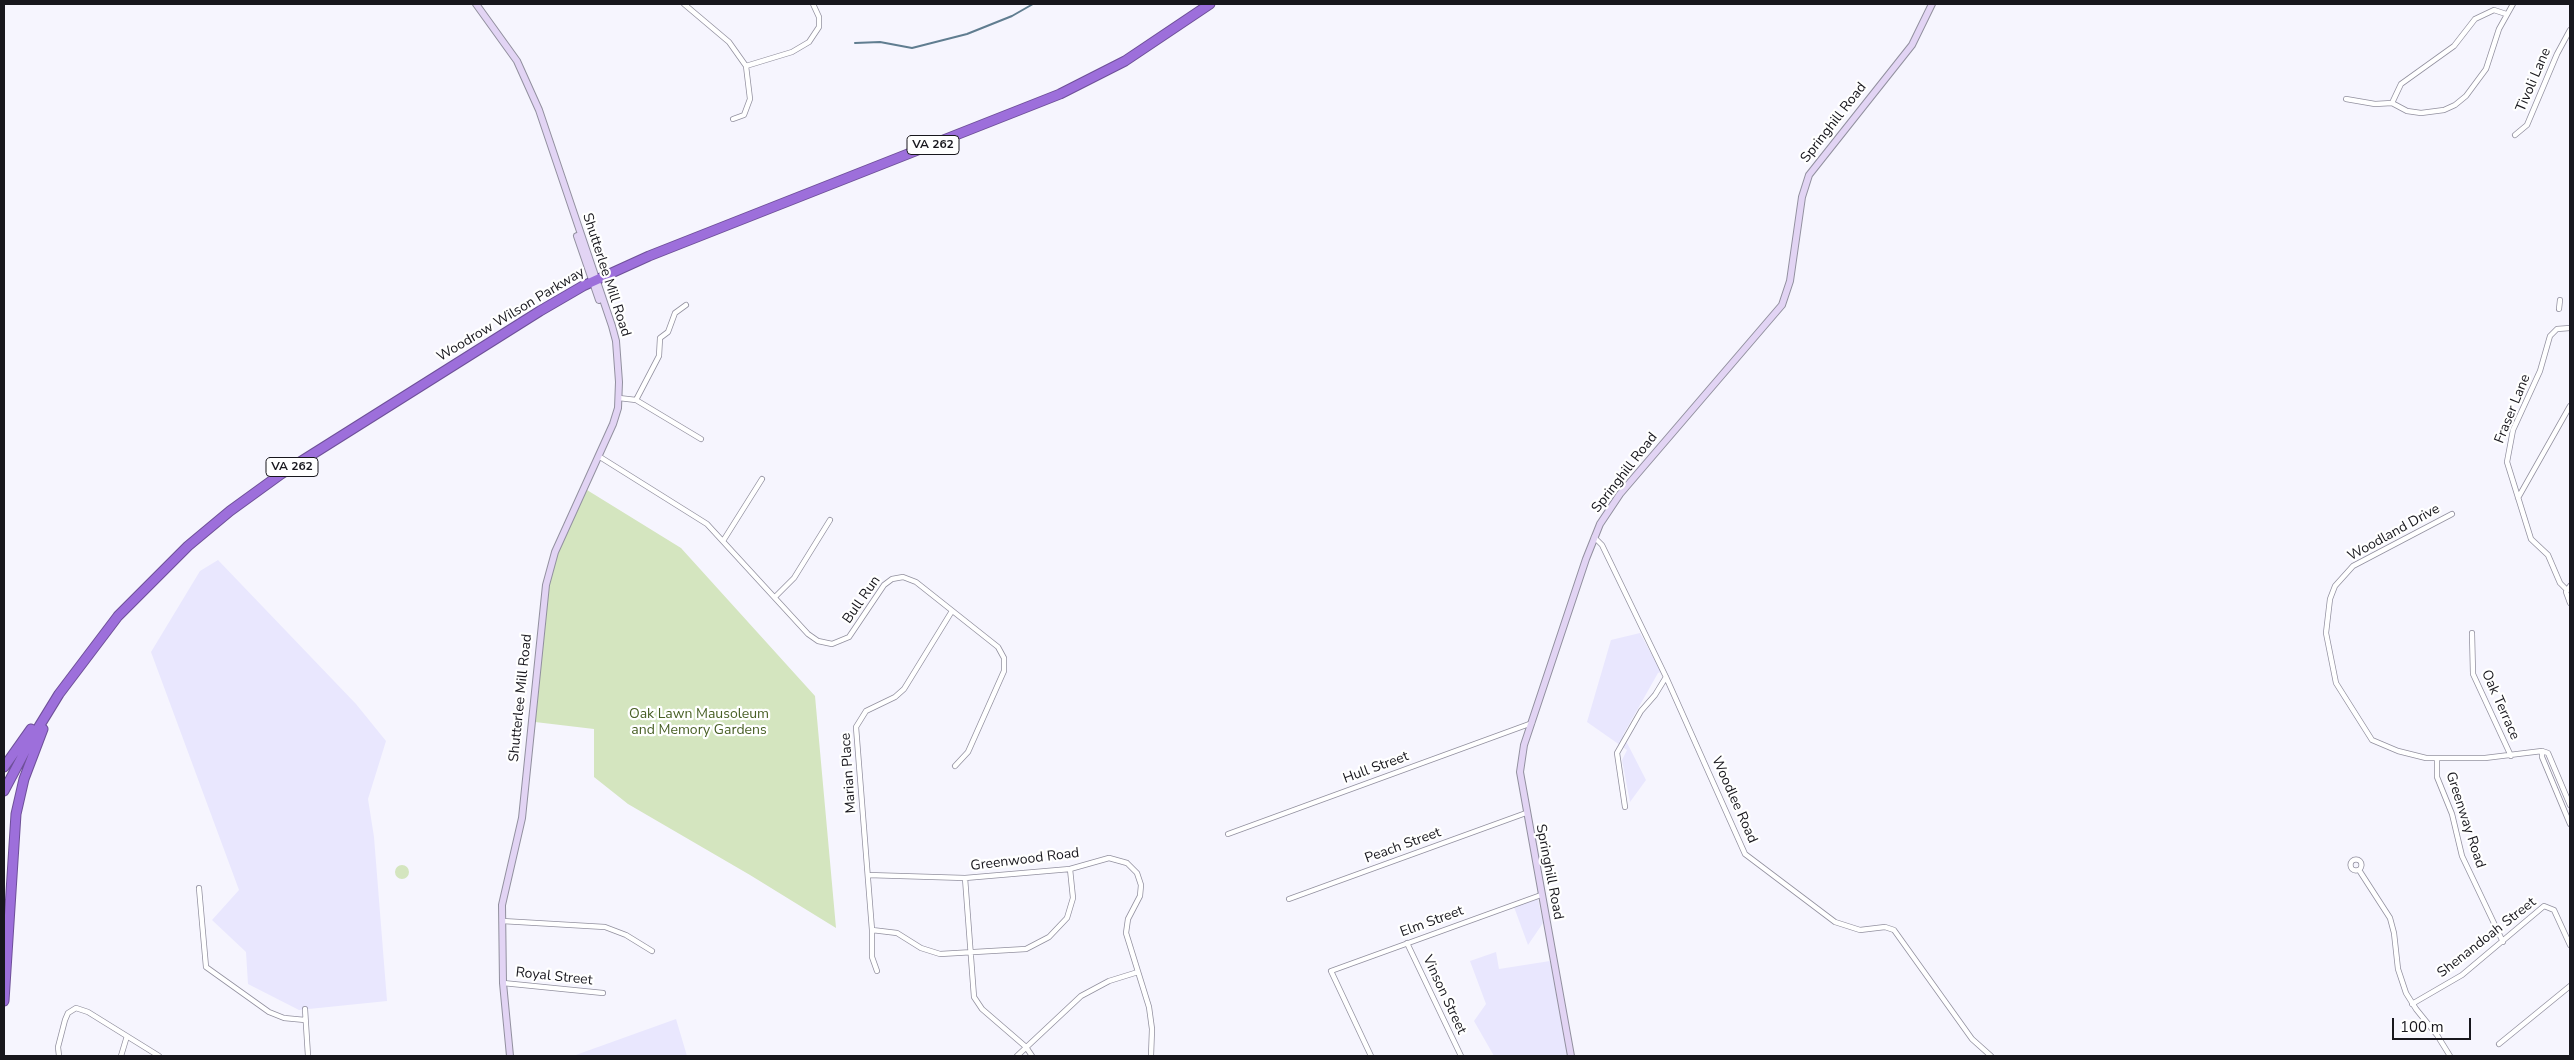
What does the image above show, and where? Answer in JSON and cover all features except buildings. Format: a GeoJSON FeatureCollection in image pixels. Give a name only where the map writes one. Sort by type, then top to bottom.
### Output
{"type":"FeatureCollection","features":[{"type":"Feature","properties":{"kind":"highway","name":"Woodrow Wilson Parkway"},"geometry":{"type":"LineString","coordinates":[[4,791],[39,726],[77,669],[118,616],[157,575],[204,532],[248,497],[290,468],[533,315],[594,281],[649,256],[1060,94],[1125,61],[1210,4]]}},
{"type":"Feature","properties":{"kind":"highway"},"geometry":{"type":"LineString","coordinates":[[4,767],[50,700],[77,669]]}},
{"type":"Feature","properties":{"kind":"highway"},"geometry":{"type":"LineString","coordinates":[[4,1000],[18,802],[28,765],[40,735],[77,669]]}},
{"type":"Feature","properties":{"kind":"street","name":"Shutterlee Mill Road"},"geometry":{"type":"LineString","coordinates":[[476,4],[520,67],[539,110],[570,203],[616,354],[619,398],[614,424],[555,552],[547,577],[522,818],[504,896],[502,921],[503,983],[510,1056]]}},
{"type":"Feature","properties":{"kind":"street"},"geometry":{"type":"LineString","coordinates":[[684,4],[728,42],[746,66],[750,99],[744,114],[733,120]]}},
{"type":"Feature","properties":{"kind":"street"},"geometry":{"type":"LineString","coordinates":[[746,66],[792,52],[808,42],[819,27],[819,17],[813,4]]}},
{"type":"Feature","properties":{"kind":"street","name":"Springhill Road"},"geometry":{"type":"LineString","coordinates":[[1571,1056],[1520,784],[1520,763],[1594,537],[1620,494],[1782,305],[1789,287],[1802,197],[1807,179],[1821,158],[1912,44],[1932,4]]}},
{"type":"Feature","properties":{"kind":"street"},"geometry":{"type":"LineString","coordinates":[[2346,99],[2375,104],[2392,103],[2407,111],[2432,113],[2450,107],[2466,96],[2486,70],[2498,29],[2513,4]]}},
{"type":"Feature","properties":{"kind":"street"},"geometry":{"type":"LineString","coordinates":[[2392,103],[2401,84],[2454,46],[2475,19],[2494,10],[2506,14]]}},
{"type":"Feature","properties":{"kind":"street","name":"Tivoli Lane"},"geometry":{"type":"LineString","coordinates":[[2516,135],[2527,125],[2557,54],[2570,30]]}},
{"type":"Feature","properties":{"kind":"street"},"geometry":{"type":"LineString","coordinates":[[2559,309],[2560,300]]}},
{"type":"Feature","properties":{"kind":"street"},"geometry":{"type":"LineString","coordinates":[[636,400],[659,356],[660,338],[668,332],[675,313],[686,305]]}},
{"type":"Feature","properties":{"kind":"street","name":"Fraser Lane"},"geometry":{"type":"LineString","coordinates":[[2570,328],[2562,328],[2552,333],[2540,371],[2510,439],[2507,455],[2508,470],[2531,539],[2548,555],[2560,583],[2568,587],[2570,603]]}},
{"type":"Feature","properties":{"kind":"street"},"geometry":{"type":"LineString","coordinates":[[619,398],[636,400],[701,439]]}},
{"type":"Feature","properties":{"kind":"street"},"geometry":{"type":"LineString","coordinates":[[2518,498],[2570,406]]}},
{"type":"Feature","properties":{"kind":"street","name":"Bull Run"},"geometry":{"type":"LineString","coordinates":[[600,457],[699,517],[812,638],[826,644],[840,642],[852,634],[884,585],[896,577],[906,577],[916,582],[998,647],[1005,664],[1004,671],[968,752],[955,766]]}},
{"type":"Feature","properties":{"kind":"street"},"geometry":{"type":"LineString","coordinates":[[723,541],[762,479]]}},
{"type":"Feature","properties":{"kind":"street","name":"Woodland Drive"},"geometry":{"type":"LineString","coordinates":[[2452,514],[2354,566],[2335,586],[2327,614],[2329,656],[2336,683],[2372,740],[2398,752],[2437,758],[2485,758],[2511,756],[2542,750]]}},
{"type":"Feature","properties":{"kind":"street"},"geometry":{"type":"LineString","coordinates":[[775,597],[794,578],[830,520]]}},
{"type":"Feature","properties":{"kind":"street","name":"Woodlee Road"},"geometry":{"type":"LineString","coordinates":[[1594,537],[1602,545],[1666,676],[1747,856],[1835,922],[1860,930],[1885,927],[1894,930],[1972,1039],[1991,1056]]}},
{"type":"Feature","properties":{"kind":"street","name":"Marian Place"},"geometry":{"type":"LineString","coordinates":[[877,971],[872,959],[872,930],[857,724],[866,711],[895,697],[904,689],[952,611]]}},
{"type":"Feature","properties":{"kind":"street","name":"Oak Terrace"},"geometry":{"type":"LineString","coordinates":[[2472,633],[2472,674],[2511,756]]}},
{"type":"Feature","properties":{"kind":"street"},"geometry":{"type":"LineString","coordinates":[[1625,807],[1617,753],[1641,711],[1655,695],[1666,676]]}},
{"type":"Feature","properties":{"kind":"street","name":"Hull Street"},"geometry":{"type":"LineString","coordinates":[[1228,834],[1532,723]]}},
{"type":"Feature","properties":{"kind":"street"},"geometry":{"type":"LineString","coordinates":[[2570,805],[2548,752],[2542,750],[2542,757],[2570,824]]}},
{"type":"Feature","properties":{"kind":"street","name":"Greenway Road"},"geometry":{"type":"LineString","coordinates":[[2437,758],[2437,777],[2452,814],[2462,856],[2503,942]]}},
{"type":"Feature","properties":{"kind":"street","name":"Peach Street"},"geometry":{"type":"LineString","coordinates":[[1289,899],[1526,813]]}},
{"type":"Feature","properties":{"kind":"street","name":"Greenwood Road"},"geometry":{"type":"LineString","coordinates":[[868,875],[965,878],[1070,869],[1113,858],[1127,863],[1137,872],[1141,891],[1128,919],[1126,933],[1150,1012],[1151,1056]]}},
{"type":"Feature","properties":{"kind":"street"},"geometry":{"type":"LineString","coordinates":[[872,930],[900,934],[920,947],[935,953],[1021,950],[1032,947],[1052,934],[1066,921],[1072,905],[1070,869]]}},
{"type":"Feature","properties":{"kind":"street"},"geometry":{"type":"LineString","coordinates":[[2359,870],[2390,918],[2394,933],[2399,974],[2412,1004],[2438,1035],[2450,1056]]}},
{"type":"Feature","properties":{"kind":"street"},"geometry":{"type":"LineString","coordinates":[[965,878],[972,989],[977,1002],[1026,1047],[1032,1056]]}},
{"type":"Feature","properties":{"kind":"street"},"geometry":{"type":"LineString","coordinates":[[199,888],[206,967],[269,1012],[289,1019],[305,1020]]}},
{"type":"Feature","properties":{"kind":"street","name":"Elm Street"},"geometry":{"type":"LineString","coordinates":[[1371,1056],[1331,971],[1541,895]]}},
{"type":"Feature","properties":{"kind":"street","name":"Shenandoah Street"},"geometry":{"type":"LineString","coordinates":[[2412,1004],[2457,979],[2542,907],[2550,906],[2554,910],[2570,945]]}},
{"type":"Feature","properties":{"kind":"street"},"geometry":{"type":"LineString","coordinates":[[502,921],[605,927],[626,935],[652,951]]}},
{"type":"Feature","properties":{"kind":"street","name":"Vinson Street"},"geometry":{"type":"LineString","coordinates":[[1407,943],[1461,1056]]}},
{"type":"Feature","properties":{"kind":"street"},"geometry":{"type":"LineString","coordinates":[[1017,1056],[1069,1006],[1088,992],[1119,977],[1138,972]]}},
{"type":"Feature","properties":{"kind":"street","name":"Royal Street"},"geometry":{"type":"LineString","coordinates":[[503,983],[603,993]]}},
{"type":"Feature","properties":{"kind":"street"},"geometry":{"type":"LineString","coordinates":[[2499,1044],[2570,986]]}},
{"type":"Feature","properties":{"kind":"street"},"geometry":{"type":"LineString","coordinates":[[59,1056],[58,1046],[65,1020],[74,1009],[88,1012],[159,1056]]}},
{"type":"Feature","properties":{"kind":"street"},"geometry":{"type":"LineString","coordinates":[[305,1009],[308,1056]]}},
{"type":"Feature","properties":{"kind":"street"},"geometry":{"type":"LineString","coordinates":[[121,1056],[127,1036]]}},
{"type":"Feature","properties":{"kind":"shaded area"},"geometry":{"type":"Polygon","coordinates":[[[218,560],[356,704],[386,741],[368,799],[374,837],[387,1001],[299,1010],[248,984],[246,952],[212,920],[239,890],[151,652],[200,571],[218,560]]]}},
{"type":"Feature","properties":{"kind":"shaded area"},"geometry":{"type":"Polygon","coordinates":[[[1640,633],[1661,672],[1658,673],[1623,735],[1646,780],[1630,802],[1622,760],[1627,750],[1587,722],[1611,640],[1640,633]]]}},
{"type":"Feature","properties":{"kind":"shaded area"},"geometry":{"type":"Polygon","coordinates":[[[1538,899],[1543,923],[1528,945],[1514,907],[1538,899]]]}},
{"type":"Feature","properties":{"kind":"shaded area"},"geometry":{"type":"Polygon","coordinates":[[[1496,952],[1499,969],[1550,961],[1568,1056],[1494,1056],[1474,1021],[1486,1004],[1470,961],[1496,952]]]}},
{"type":"Feature","properties":{"kind":"shaded area"},"geometry":{"type":"Polygon","coordinates":[[[676,1019],[687,1056],[573,1056],[676,1019]]]}},
{"type":"Feature","properties":{"kind":"green space","name":"Oak Lawn Mausoleum and Memory Gardens"},"geometry":{"type":"Polygon","coordinates":[[[587,490],[681,548],[815,696],[836,928],[628,804],[594,777],[594,729],[535,722],[547,592],[556,557],[587,490]]]}},
{"type":"Feature","properties":{"kind":"green space"},"geometry":{"type":"Polygon","coordinates":[[[402,865],[407,867],[409,872],[407,877],[402,879],[397,877],[395,872],[397,867],[402,865]]]}},
{"type":"Feature","properties":{"kind":"waterway"},"geometry":{"type":"LineString","coordinates":[[855,43],[880,42],[912,48],[967,34],[1012,16],[1033,4]]}}]}
